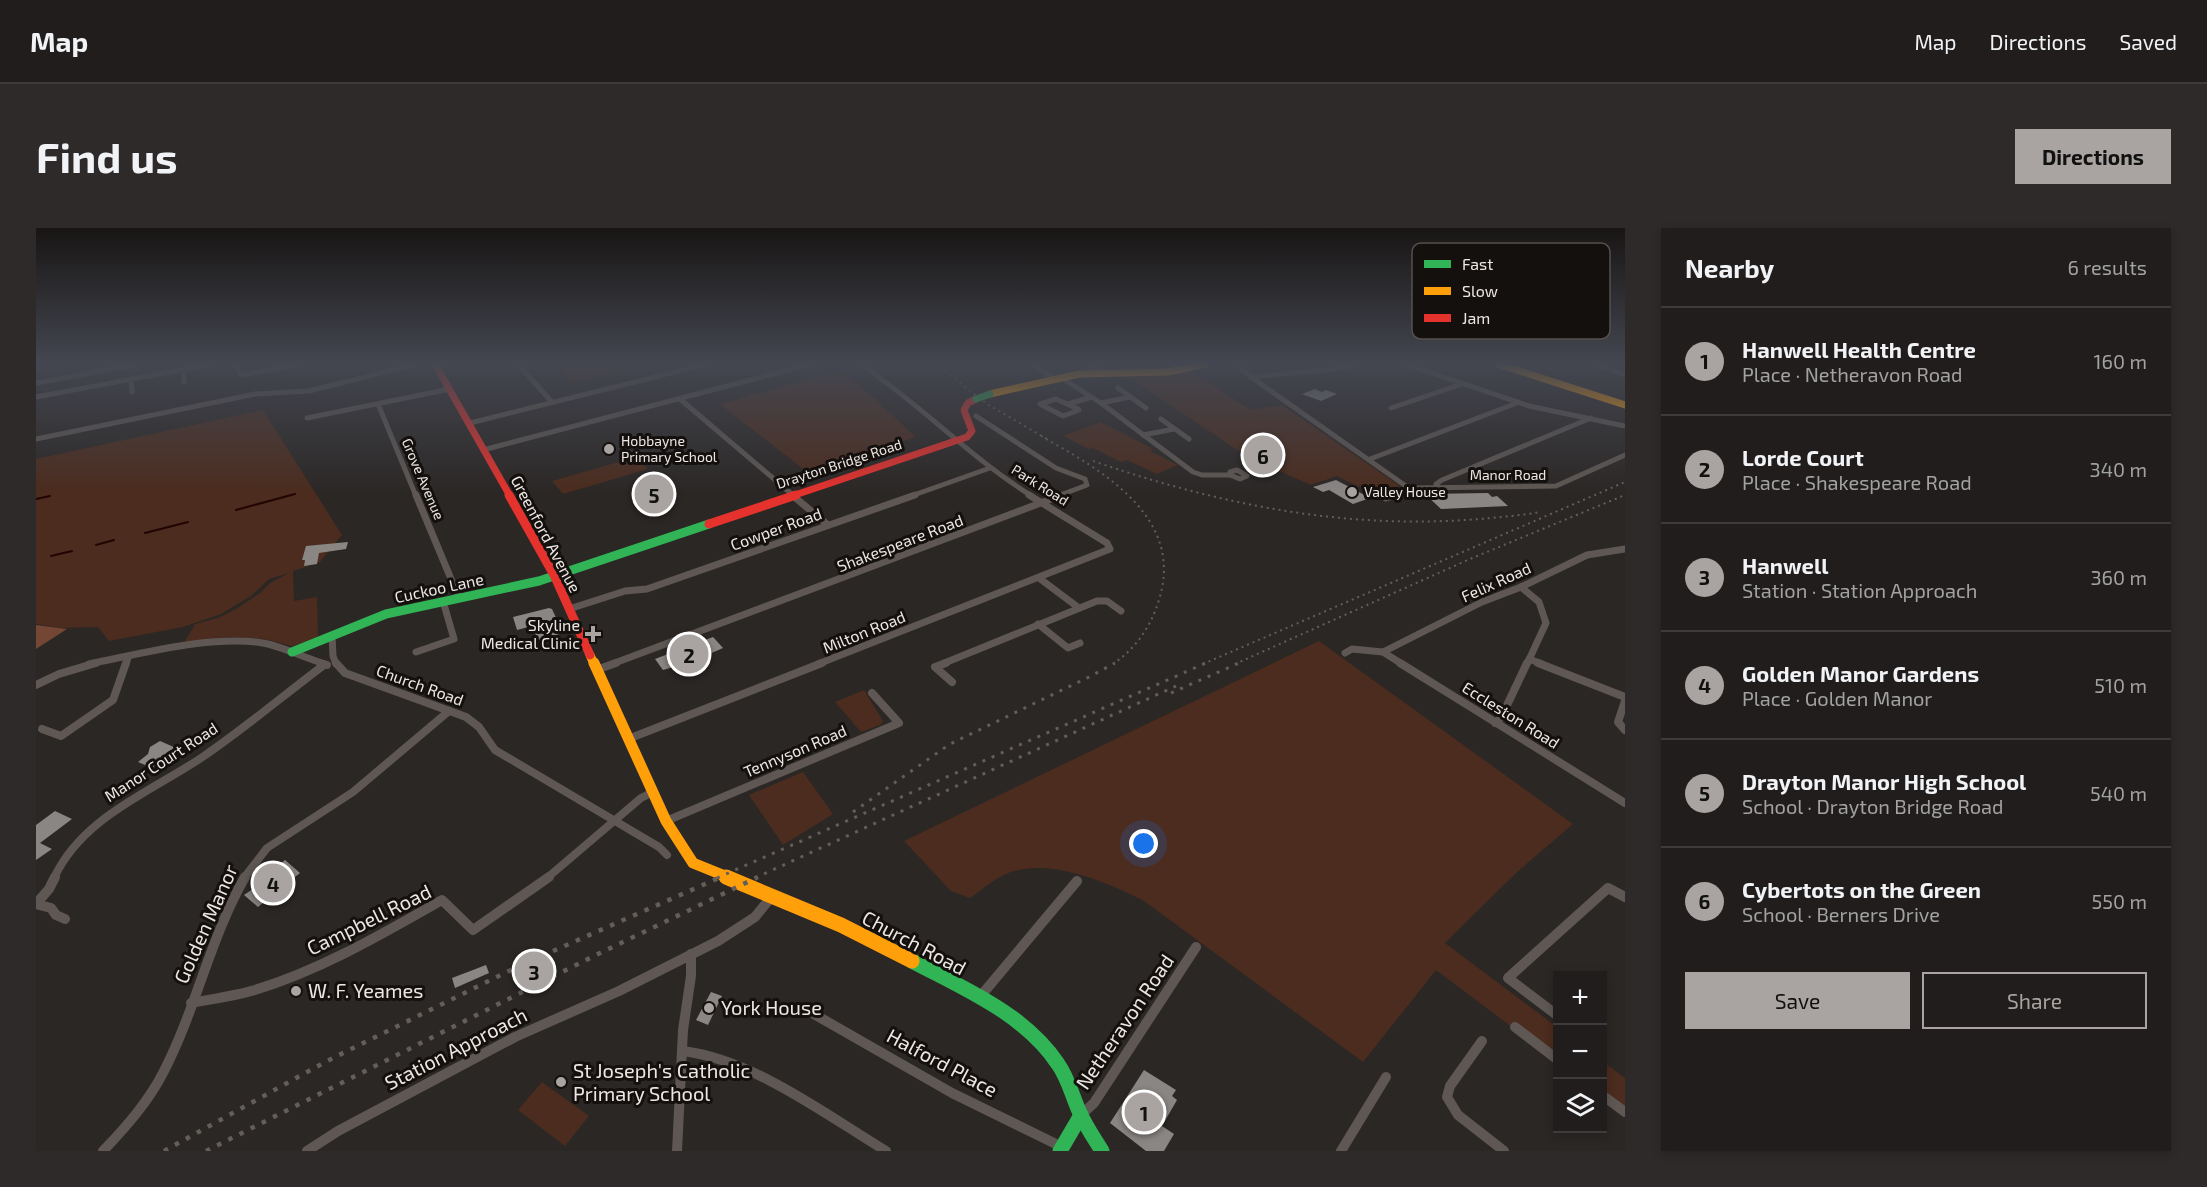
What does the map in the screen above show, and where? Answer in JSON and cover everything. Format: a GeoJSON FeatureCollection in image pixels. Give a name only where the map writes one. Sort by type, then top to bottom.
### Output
{"type":"FeatureCollection","features":[{"type":"Feature","properties":{"kind":"street"},"geometry":{"type":"LineString","coordinates":[[36,439],[191,407]]}},
{"type":"Feature","properties":{"kind":"street"},"geometry":{"type":"LineString","coordinates":[[307,418],[362,407]]}},
{"type":"Feature","properties":{"kind":"street","name":"Grove Avenue"},"geometry":{"type":"LineString","coordinates":[[379,407],[459,598]]}},
{"type":"Feature","properties":{"kind":"street","name":"Greenford Avenue"},"geometry":{"type":"LineString","coordinates":[[460,407],[554,575],[666,821]]}},
{"type":"Feature","properties":{"kind":"street"},"geometry":{"type":"LineString","coordinates":[[470,423],[532,407]]}},
{"type":"Feature","properties":{"kind":"street"},"geometry":{"type":"LineString","coordinates":[[483,450],[649,407]]}},
{"type":"Feature","properties":{"kind":"street"},"geometry":{"type":"LineString","coordinates":[[690,407],[828,525]]}},
{"type":"Feature","properties":{"kind":"street","name":"Park Road"},"geometry":{"type":"LineString","coordinates":[[918,407],[990,468],[1107,543],[1110,549]]}},
{"type":"Feature","properties":{"kind":"street"},"geometry":{"type":"LineString","coordinates":[[957,441],[972,431],[965,407]]}},
{"type":"Feature","properties":{"kind":"street"},"geometry":{"type":"LineString","coordinates":[[1046,407],[1064,416],[1079,410],[1074,407]]}},
{"type":"Feature","properties":{"kind":"street"},"geometry":{"type":"LineString","coordinates":[[1107,407],[1197,474],[1230,475]]}},
{"type":"Feature","properties":{"kind":"street"},"geometry":{"type":"LineString","coordinates":[[1295,407],[1410,489]]}},
{"type":"Feature","properties":{"kind":"street"},"geometry":{"type":"LineString","coordinates":[[1370,459],[1506,407]]}},
{"type":"Feature","properties":{"kind":"street"},"geometry":{"type":"LineString","coordinates":[[1537,407],[1625,426]]}},
{"type":"Feature","properties":{"kind":"street","name":"Shakespeare Road"},"geometry":{"type":"LineString","coordinates":[[596,670],[1086,486],[1088,482],[1081,477],[1056,468],[976,416]]}},
{"type":"Feature","properties":{"kind":"street"},"geometry":{"type":"LineString","coordinates":[[1438,487],[1436,484],[1442,480],[1591,418]]}},
{"type":"Feature","properties":{"kind":"street"},"geometry":{"type":"LineString","coordinates":[[1161,419],[1189,440]]}},
{"type":"Feature","properties":{"kind":"street"},"geometry":{"type":"LineString","coordinates":[[1143,435],[1174,429]]}},
{"type":"Feature","properties":{"kind":"street","name":"Drayton Bridge Road"},"geometry":{"type":"LineString","coordinates":[[554,575],[957,441]]}},
{"type":"Feature","properties":{"kind":"street","name":"Manor Road"},"geometry":{"type":"LineString","coordinates":[[1386,498],[1410,489],[1438,487],[1556,486],[1625,455]]}},
{"type":"Feature","properties":{"kind":"street","name":"Cowper Road"},"geometry":{"type":"LineString","coordinates":[[569,609],[625,591],[658,585],[990,468]]}},
{"type":"Feature","properties":{"kind":"street","name":"Milton Road"},"geometry":{"type":"LineString","coordinates":[[628,739],[1110,549]]}},
{"type":"Feature","properties":{"kind":"street","name":"Felix Road"},"geometry":{"type":"LineString","coordinates":[[1383,652],[1497,595],[1521,587],[1587,555],[1625,549]]}},
{"type":"Feature","properties":{"kind":"street","name":"Cuckoo Lane"},"geometry":{"type":"LineString","coordinates":[[332,636],[341,630],[386,614],[515,588],[554,575]]}},
{"type":"Feature","properties":{"kind":"street"},"geometry":{"type":"LineString","coordinates":[[1039,578],[1079,608]]}},
{"type":"Feature","properties":{"kind":"street"},"geometry":{"type":"LineString","coordinates":[[1495,723],[1501,718],[1546,623],[1545,614],[1538,600],[1521,587]]}},
{"type":"Feature","properties":{"kind":"street"},"geometry":{"type":"LineString","coordinates":[[416,652],[454,639],[443,601]]}},
{"type":"Feature","properties":{"kind":"street"},"geometry":{"type":"LineString","coordinates":[[952,682],[935,666],[1097,601],[1107,601],[1121,611]]}},
{"type":"Feature","properties":{"kind":"street"},"geometry":{"type":"LineString","coordinates":[[1038,624],[1068,648],[1080,643]]}},
{"type":"Feature","properties":{"kind":"street"},"geometry":{"type":"LineString","coordinates":[[292,651],[332,636]]}},
{"type":"Feature","properties":{"kind":"street"},"geometry":{"type":"LineString","coordinates":[[332,636],[331,642],[337,666]]}},
{"type":"Feature","properties":{"kind":"street","name":"Church Road"},"geometry":{"type":"LineString","coordinates":[[36,685],[80,667],[195,644],[227,640],[251,642],[292,651],[324,665],[337,666],[345,673],[387,690],[473,721],[495,750],[659,847],[667,855]]}},
{"type":"Feature","properties":{"kind":"street"},"geometry":{"type":"LineString","coordinates":[[1344,653],[1352,649],[1383,652]]}},
{"type":"Feature","properties":{"kind":"street","name":"Eccleston Road"},"geometry":{"type":"LineString","coordinates":[[1383,652],[1625,802]]}},
{"type":"Feature","properties":{"kind":"street"},"geometry":{"type":"LineString","coordinates":[[42,729],[62,736],[113,700],[128,658]]}},
{"type":"Feature","properties":{"kind":"street"},"geometry":{"type":"LineString","coordinates":[[1529,659],[1625,699],[1618,722],[1625,730]]}},
{"type":"Feature","properties":{"kind":"street","name":"Manor Court Road"},"geometry":{"type":"LineString","coordinates":[[36,904],[49,889],[62,861],[94,825],[204,756],[324,665]]}},
{"type":"Feature","properties":{"kind":"street","name":"Tennyson Road"},"geometry":{"type":"LineString","coordinates":[[666,821],[899,723],[872,693]]}},
{"type":"Feature","properties":{"kind":"street","name":"Golden Manor"},"geometry":{"type":"LineString","coordinates":[[104,1151],[139,1110],[164,1072],[243,875],[256,858],[267,848],[353,792],[449,711]]}},
{"type":"Feature","properties":{"kind":"street","name":"Campbell Road"},"geometry":{"type":"LineString","coordinates":[[191,1003],[254,990],[308,969],[378,936],[442,900],[473,930],[556,872],[641,798],[653,792]]}},
{"type":"Feature","properties":{"kind":"street","name":"Church Road"},"geometry":{"type":"LineString","coordinates":[[666,821],[693,863],[841,925],[898,953],[979,998],[1021,1026],[1043,1045],[1059,1065],[1081,1114],[1102,1151]]}},
{"type":"Feature","properties":{"kind":"street"},"geometry":{"type":"LineString","coordinates":[[979,998],[1077,881]]}},
{"type":"Feature","properties":{"kind":"street"},"geometry":{"type":"LineString","coordinates":[[1553,1013],[1508,978],[1608,888],[1625,897]]}},
{"type":"Feature","properties":{"kind":"street","name":"Station Approach"},"geometry":{"type":"LineString","coordinates":[[307,1151],[338,1131],[515,1037],[619,991],[738,930],[755,917],[772,896]]}},
{"type":"Feature","properties":{"kind":"street"},"geometry":{"type":"LineString","coordinates":[[36,904],[51,908],[56,915],[65,918]]}},
{"type":"Feature","properties":{"kind":"street","name":"Netheravon Road"},"geometry":{"type":"LineString","coordinates":[[1081,1114],[1094,1103],[1196,947]]}},
{"type":"Feature","properties":{"kind":"street"},"geometry":{"type":"LineString","coordinates":[[677,1151],[681,1118],[685,1013],[693,965],[691,954]]}},
{"type":"Feature","properties":{"kind":"street","name":"Halford Place"},"geometry":{"type":"LineString","coordinates":[[805,1009],[952,1093],[1061,1149]]}},
{"type":"Feature","properties":{"kind":"street"},"geometry":{"type":"LineString","coordinates":[[1515,1027],[1553,1057]]}},
{"type":"Feature","properties":{"kind":"street"},"geometry":{"type":"LineString","coordinates":[[1482,1041],[1450,1086],[1447,1097],[1458,1115],[1504,1151]]}},
{"type":"Feature","properties":{"kind":"street"},"geometry":{"type":"LineString","coordinates":[[683,1051],[700,1052],[758,1076],[886,1151]]}},
{"type":"Feature","properties":{"kind":"street"},"geometry":{"type":"LineString","coordinates":[[1341,1151],[1386,1077]]}},
{"type":"Feature","properties":{"kind":"street"},"geometry":{"type":"LineString","coordinates":[[1607,1099],[1625,1112]]}},
{"type":"Feature","properties":{"kind":"street"},"geometry":{"type":"LineString","coordinates":[[1061,1149],[1081,1114]]}},
{"type":"Feature","properties":{"kind":"shaded area"},"geometry":{"type":"Polygon","coordinates":[[[724,407],[883,407],[916,437],[807,472],[724,407]]]}},
{"type":"Feature","properties":{"kind":"shaded area"},"geometry":{"type":"Polygon","coordinates":[[[1174,407],[1247,407],[1251,410],[1285,407],[1400,486],[1383,490],[1368,489],[1337,476],[1311,485],[1263,464],[1280,454],[1262,447],[1246,456],[1174,407]]]}},
{"type":"Feature","properties":{"kind":"shaded area"},"geometry":{"type":"Polygon","coordinates":[[[263,410],[342,535],[320,562],[293,571],[294,601],[317,597],[318,636],[314,640],[292,646],[264,639],[229,637],[184,643],[195,624],[218,618],[236,609],[260,593],[270,583],[289,573],[269,579],[251,596],[221,614],[183,627],[109,641],[98,627],[61,628],[36,624],[36,459],[263,410]]]}},
{"type":"Feature","properties":{"kind":"shaded area"},"geometry":{"type":"Polygon","coordinates":[[[1101,422],[1178,465],[1157,474],[1127,460],[1121,462],[1063,436],[1101,422]]]}},
{"type":"Feature","properties":{"kind":"shaded area"},"geometry":{"type":"Polygon","coordinates":[[[636,457],[648,469],[563,494],[552,481],[636,457]]]}},
{"type":"Feature","properties":{"kind":"shaded area"},"geometry":{"type":"Polygon","coordinates":[[[36,625],[67,629],[36,649],[36,625]]]}},
{"type":"Feature","properties":{"kind":"shaded area"},"geometry":{"type":"Polygon","coordinates":[[[1319,641],[1573,824],[1516,873],[1445,943],[1553,1024],[1553,1058],[1436,970],[1363,1062],[1144,901],[1112,886],[1075,873],[1038,868],[1004,875],[970,898],[951,891],[904,841],[1319,641]]]}},
{"type":"Feature","properties":{"kind":"shaded area"},"geometry":{"type":"Polygon","coordinates":[[[864,690],[883,721],[880,725],[861,732],[835,702],[864,690]]]}},
{"type":"Feature","properties":{"kind":"shaded area"},"geometry":{"type":"Polygon","coordinates":[[[803,772],[833,814],[783,845],[749,795],[803,772]]]}},
{"type":"Feature","properties":{"kind":"shaded area"},"geometry":{"type":"Polygon","coordinates":[[[1607,1065],[1625,1078],[1625,1111],[1607,1097],[1607,1065]]]}},
{"type":"Feature","properties":{"kind":"shaded area"},"geometry":{"type":"Polygon","coordinates":[[[542,1082],[589,1116],[565,1146],[518,1110],[542,1082]]]}},
{"type":"Feature","properties":{"kind":"building","name":"Valley House"},"geometry":{"type":"Polygon","coordinates":[[[1336,480],[1370,498],[1353,504],[1329,490],[1323,492],[1313,487],[1336,480]]]}},
{"type":"Feature","properties":{"kind":"building"},"geometry":{"type":"Polygon","coordinates":[[[1488,493],[1492,497],[1497,496],[1508,506],[1441,509],[1425,494],[1488,493]]]}},
{"type":"Feature","properties":{"kind":"building"},"geometry":{"type":"Polygon","coordinates":[[[348,542],[346,549],[319,553],[317,564],[304,566],[305,560],[302,560],[306,546],[348,542]]]}},
{"type":"Feature","properties":{"kind":"building"},"geometry":{"type":"Polygon","coordinates":[[[552,609],[563,633],[538,640],[532,626],[517,630],[513,617],[552,609]]]}},
{"type":"Feature","properties":{"kind":"building"},"geometry":{"type":"Polygon","coordinates":[[[713,637],[723,648],[691,662],[663,670],[655,659],[713,637]]]}},
{"type":"Feature","properties":{"kind":"building"},"geometry":{"type":"Polygon","coordinates":[[[160,741],[176,748],[152,768],[138,762],[148,754],[150,747],[160,741]]]}},
{"type":"Feature","properties":{"kind":"building"},"geometry":{"type":"Polygon","coordinates":[[[55,811],[72,819],[40,843],[52,849],[36,860],[36,825],[55,811]]]}},
{"type":"Feature","properties":{"kind":"building"},"geometry":{"type":"Polygon","coordinates":[[[285,860],[300,873],[258,907],[244,895],[260,884],[257,881],[285,860]]]}},
{"type":"Feature","properties":{"kind":"building"},"geometry":{"type":"Polygon","coordinates":[[[486,965],[489,973],[455,988],[452,978],[486,965]]]}},
{"type":"Feature","properties":{"kind":"building","name":"York House"},"geometry":{"type":"Polygon","coordinates":[[[711,992],[722,996],[708,1025],[696,1020],[711,992]]]}},
{"type":"Feature","properties":{"kind":"building"},"geometry":{"type":"Polygon","coordinates":[[[1144,1070],[1176,1090],[1172,1096],[1177,1100],[1162,1126],[1174,1134],[1164,1151],[1146,1151],[1110,1123],[1144,1070]]]}},
{"type":"Feature","properties":{"kind":"waterway"},"geometry":{"type":"LineString","coordinates":[[236,510],[295,494]]}},
{"type":"Feature","properties":{"kind":"waterway"},"geometry":{"type":"LineString","coordinates":[[36,499],[50,496]]}},
{"type":"Feature","properties":{"kind":"waterway"},"geometry":{"type":"LineString","coordinates":[[145,533],[188,522]]}},
{"type":"Feature","properties":{"kind":"waterway"},"geometry":{"type":"LineString","coordinates":[[96,545],[114,540]]}},
{"type":"Feature","properties":{"kind":"waterway"},"geometry":{"type":"LineString","coordinates":[[51,556],[72,551]]}},
{"type":"Feature","properties":{"kind":"railway"},"geometry":{"type":"LineString","coordinates":[[992,407],[1047,439]]}},
{"type":"Feature","properties":{"kind":"railway"},"geometry":{"type":"LineString","coordinates":[[1041,436],[1090,465],[1134,501],[1150,522],[1161,546],[1164,573],[1155,612],[1135,645],[1113,664]]}},
{"type":"Feature","properties":{"kind":"railway"},"geometry":{"type":"LineString","coordinates":[[1093,461],[1205,494],[1314,515],[1369,520],[1425,521],[1482,519],[1541,512]]}},
{"type":"Feature","properties":{"kind":"railway"},"geometry":{"type":"LineString","coordinates":[[1203,664],[1625,482]]}},
{"type":"Feature","properties":{"kind":"railway"},"geometry":{"type":"LineString","coordinates":[[1235,664],[1470,559],[1625,495]]}},
{"type":"Feature","properties":{"kind":"railway"},"geometry":{"type":"LineString","coordinates":[[853,812],[950,744],[1115,663]]}},
{"type":"Feature","properties":{"kind":"railway"},"geometry":{"type":"LineString","coordinates":[[717,878],[1206,663]]}},
{"type":"Feature","properties":{"kind":"railway"},"geometry":{"type":"LineString","coordinates":[[1171,693],[1239,663]]}},
{"type":"Feature","properties":{"kind":"railway"},"geometry":{"type":"LineString","coordinates":[[755,878],[1176,686]]}},
{"type":"Feature","properties":{"kind":"railway"},"geometry":{"type":"LineString","coordinates":[[164,1151],[327,1061],[519,966],[721,877]]}},
{"type":"Feature","properties":{"kind":"railway"},"geometry":{"type":"LineString","coordinates":[[206,1151],[596,955],[758,877]]}},
{"type":"Feature","properties":{"kind":"traffic: fast"},"geometry":{"type":"LineString","coordinates":[[292,652],[386,614],[539,581],[709,524]]}},
{"type":"Feature","properties":{"kind":"traffic: fast"},"geometry":{"type":"LineString","coordinates":[[912,961],[992,1005],[1029,1032],[1045,1047],[1062,1070],[1081,1115],[1102,1151]]}},
{"type":"Feature","properties":{"kind":"traffic: fast"},"geometry":{"type":"LineString","coordinates":[[1060,1151],[1081,1115]]}},
{"type":"Feature","properties":{"kind":"traffic: slow"},"geometry":{"type":"LineString","coordinates":[[590,655],[666,821],[693,863],[841,925],[912,961]]}},
{"type":"Feature","properties":{"kind":"traffic: jam"},"geometry":{"type":"LineString","coordinates":[[459,407],[554,575],[590,655]]}},
{"type":"Feature","properties":{"kind":"traffic: jam"},"geometry":{"type":"LineString","coordinates":[[709,524],[967,437],[972,431],[964,410],[966,407]]}},
{"type":"Feature","properties":{"kind":"place","name":"Hobbayne Primary School"},"geometry":{"type":"Point","coordinates":[609,449]}},
{"type":"Feature","properties":{"kind":"place","name":"Cybertots on the Green"},"geometry":{"type":"Point","coordinates":[1263,455]}},
{"type":"Feature","properties":{"kind":"place","name":"Valley House"},"geometry":{"type":"Point","coordinates":[1352,492]}},
{"type":"Feature","properties":{"kind":"place","name":"Drayton Manor High School"},"geometry":{"type":"Point","coordinates":[654,494]}},
{"type":"Feature","properties":{"kind":"place","name":"Skyline Medical Clinic"},"geometry":{"type":"Point","coordinates":[593,634]}},
{"type":"Feature","properties":{"kind":"place","name":"Lorde Court"},"geometry":{"type":"Point","coordinates":[689,654]}},
{"type":"Feature","properties":{"kind":"place","name":"Golden Manor Gardens"},"geometry":{"type":"Point","coordinates":[273,883]}},
{"type":"Feature","properties":{"kind":"place","name":"Hanwell"},"geometry":{"type":"Point","coordinates":[534,971]}},
{"type":"Feature","properties":{"kind":"place","name":"W. F. Yeames"},"geometry":{"type":"Point","coordinates":[296,991]}},
{"type":"Feature","properties":{"kind":"place","name":"York House"},"geometry":{"type":"Point","coordinates":[709,1008]}},
{"type":"Feature","properties":{"kind":"place","name":"St Joseph's Catholic Primary School"},"geometry":{"type":"Point","coordinates":[561,1082]}},
{"type":"Feature","properties":{"kind":"place","name":"Hanwell Health Centre"},"geometry":{"type":"Point","coordinates":[1144,1112]}}]}
